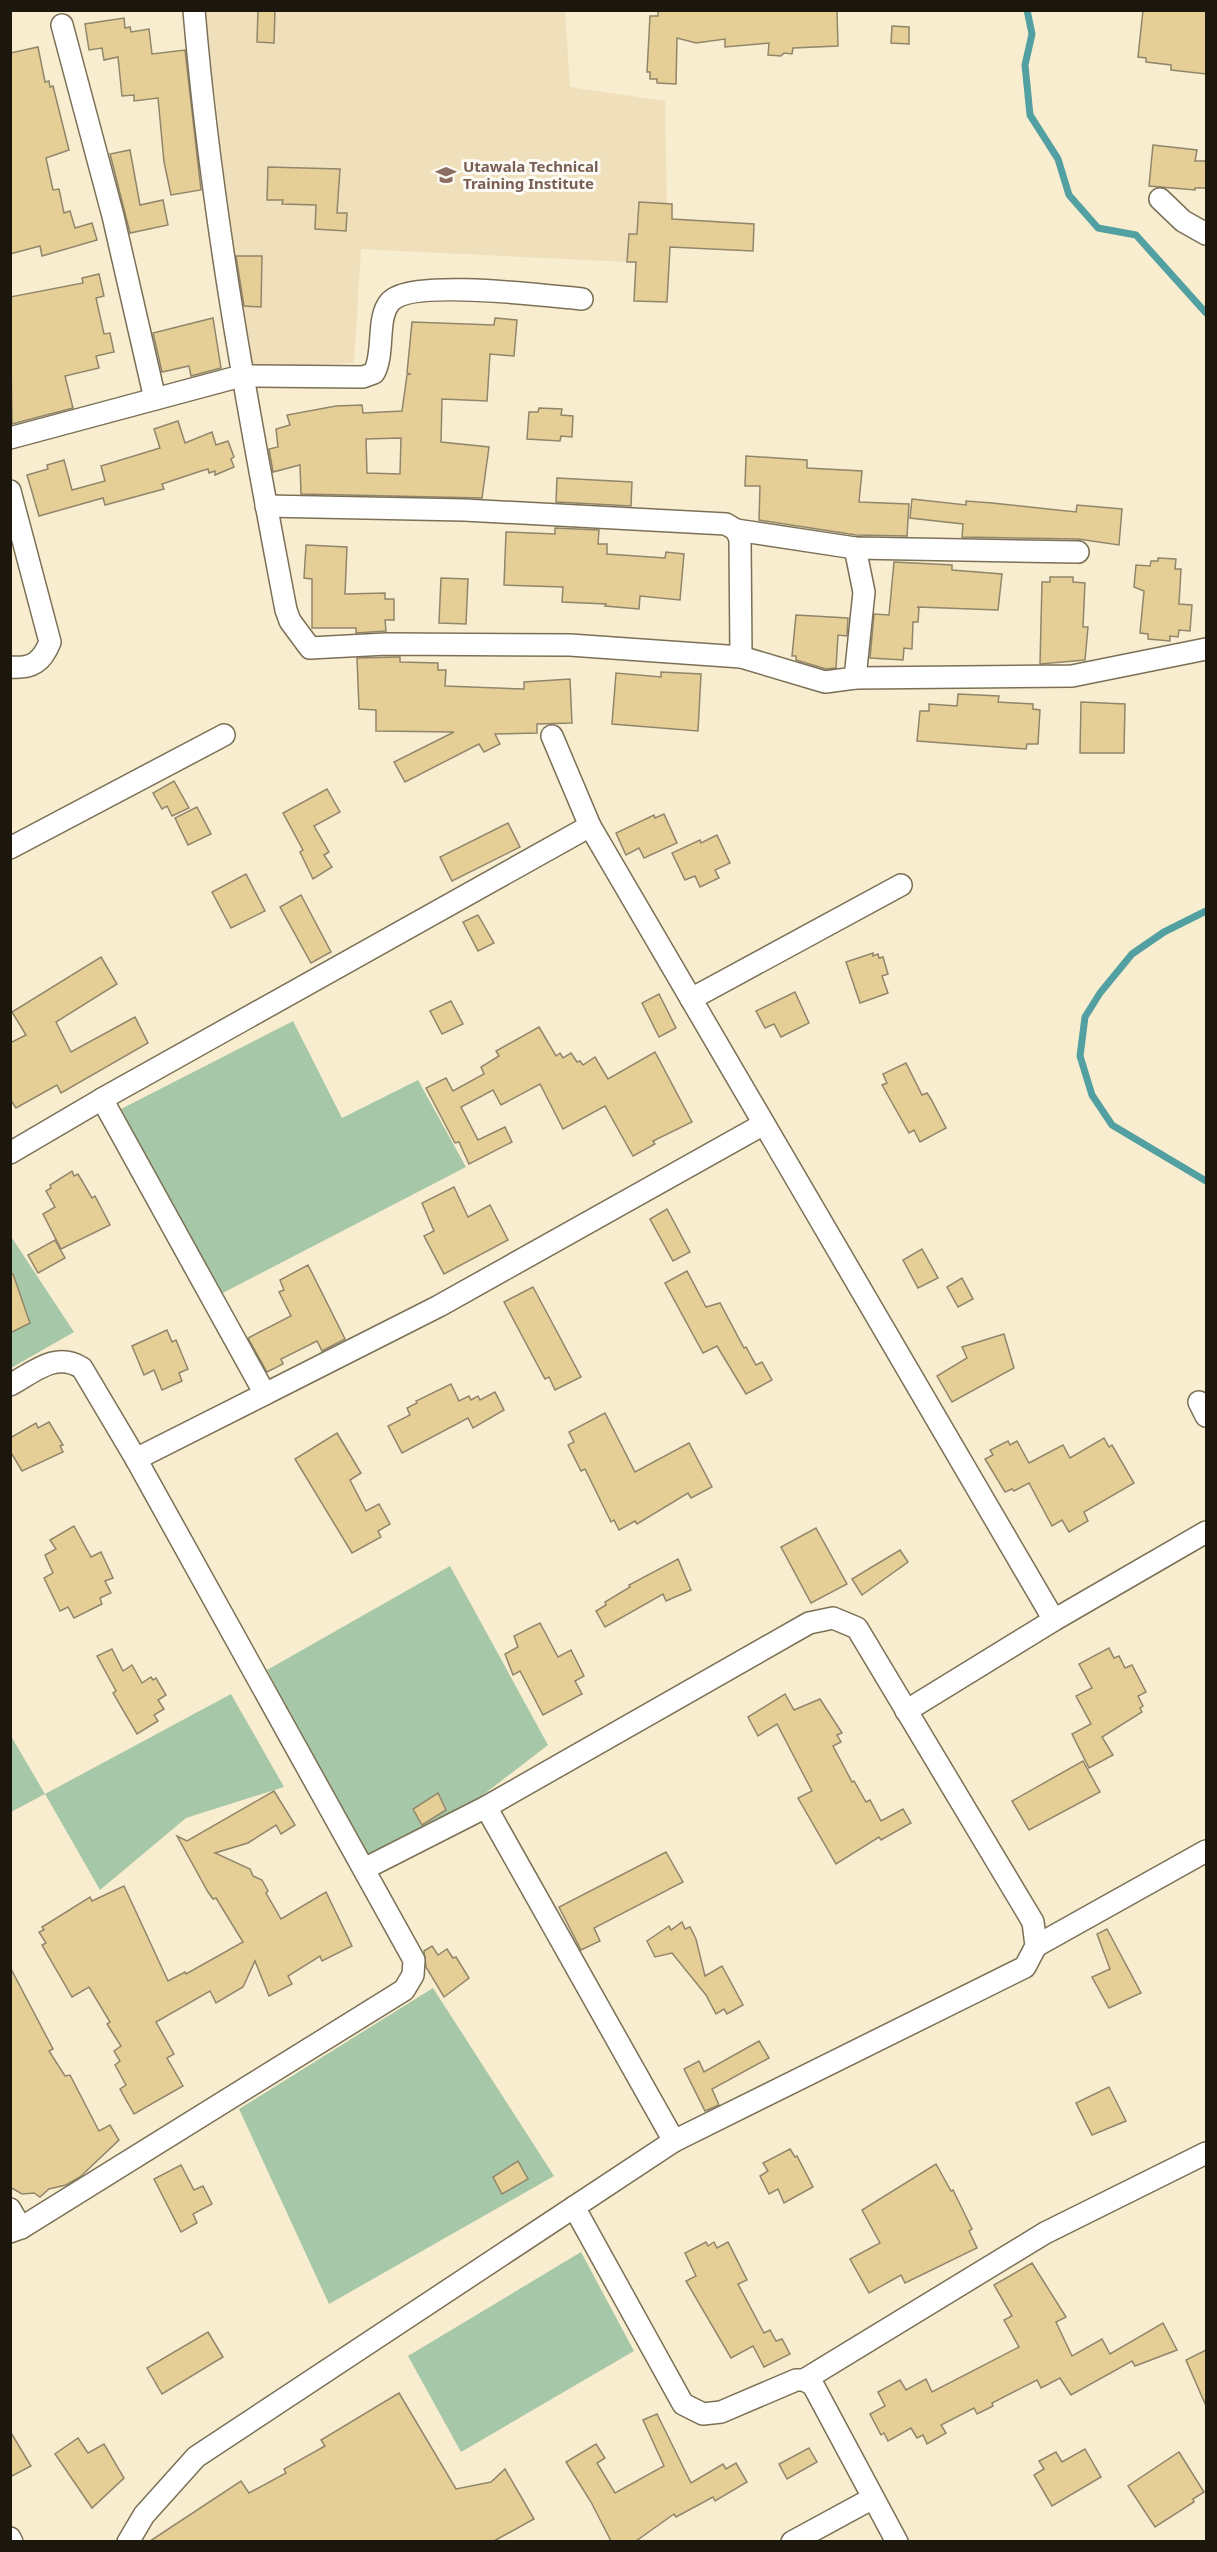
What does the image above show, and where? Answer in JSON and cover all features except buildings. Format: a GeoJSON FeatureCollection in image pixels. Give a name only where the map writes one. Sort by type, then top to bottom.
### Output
{"type":"FeatureCollection","features":[{"type":"Feature","properties":{"kind":"street"},"geometry":{"type":"LineString","coordinates":[[194,10],[203,112],[241,376],[286,610],[290,621],[310,648],[386,644],[570,645],[741,657],[825,682],[855,678],[1072,676],[1206,649]]}},
{"type":"Feature","properties":{"kind":"street"},"geometry":{"type":"LineString","coordinates":[[62,25],[113,216],[155,399]]}},
{"type":"Feature","properties":{"kind":"street"},"geometry":{"type":"LineString","coordinates":[[1160,199],[1184,222],[1206,234]]}},
{"type":"Feature","properties":{"kind":"street"},"geometry":{"type":"LineString","coordinates":[[10,438],[241,376],[363,377],[375,373],[380,364],[385,312],[390,302],[399,296],[450,288],[582,299]]}},
{"type":"Feature","properties":{"kind":"street"},"geometry":{"type":"LineString","coordinates":[[10,491],[50,642],[44,657],[28,668],[10,667]]}},
{"type":"Feature","properties":{"kind":"street"},"geometry":{"type":"LineString","coordinates":[[266,506],[464,510],[726,524],[736,530],[855,548],[1078,552]]}},
{"type":"Feature","properties":{"kind":"street"},"geometry":{"type":"LineString","coordinates":[[736,530],[740,539],[741,657]]}},
{"type":"Feature","properties":{"kind":"street"},"geometry":{"type":"LineString","coordinates":[[855,548],[864,592],[855,678]]}},
{"type":"Feature","properties":{"kind":"street"},"geometry":{"type":"LineString","coordinates":[[10,848],[224,735]]}},
{"type":"Feature","properties":{"kind":"street"},"geometry":{"type":"LineString","coordinates":[[552,736],[590,826],[1054,1620]]}},
{"type":"Feature","properties":{"kind":"street"},"geometry":{"type":"LineString","coordinates":[[10,1154],[102,1099],[590,826]]}},
{"type":"Feature","properties":{"kind":"street"},"geometry":{"type":"LineString","coordinates":[[691,999],[901,885]]}},
{"type":"Feature","properties":{"kind":"street"},"geometry":{"type":"LineString","coordinates":[[102,1099],[265,1394]]}},
{"type":"Feature","properties":{"kind":"street"},"geometry":{"type":"LineString","coordinates":[[136,1459],[439,1306],[764,1124]]}},
{"type":"Feature","properties":{"kind":"street"},"geometry":{"type":"LineString","coordinates":[[10,1385],[54,1361],[71,1361],[82,1368],[136,1459],[414,1960],[413,1975],[404,1989],[16,2230],[10,2209]]}},
{"type":"Feature","properties":{"kind":"street"},"geometry":{"type":"LineString","coordinates":[[906,1711],[1054,1620],[1206,1532]]}},
{"type":"Feature","properties":{"kind":"street"},"geometry":{"type":"LineString","coordinates":[[364,1869],[486,1807],[809,1623],[832,1618],[857,1628],[1033,1922],[1036,1946]]}},
{"type":"Feature","properties":{"kind":"street"},"geometry":{"type":"LineString","coordinates":[[486,1807],[674,2141]]}},
{"type":"Feature","properties":{"kind":"street"},"geometry":{"type":"LineString","coordinates":[[128,2541],[144,2515],[196,2457],[674,2141],[1025,1967],[1036,1946],[1206,1851]]}},
{"type":"Feature","properties":{"kind":"street"},"geometry":{"type":"LineString","coordinates":[[574,2207],[683,2404],[703,2415],[721,2412],[796,2380],[804,2379],[1045,2233],[1205,2159]]}},
{"type":"Feature","properties":{"kind":"street"},"geometry":{"type":"LineString","coordinates":[[804,2379],[813,2385],[897,2541]]}},
{"type":"Feature","properties":{"kind":"street"},"geometry":{"type":"LineString","coordinates":[[792,2541],[873,2498]]}},
{"type":"Feature","properties":{"kind":"shaded area","name":"Utawala Technical Training Institute"},"geometry":{"type":"Polygon","coordinates":[[[205,11],[565,11],[570,87],[665,101],[668,264],[361,249],[354,363],[247,368],[205,11]]]}},
{"type":"Feature","properties":{"kind":"green space"},"geometry":{"type":"Polygon","coordinates":[[[293,1021],[342,1118],[418,1080],[466,1167],[215,1297],[121,1109],[293,1021]]]}},
{"type":"Feature","properties":{"kind":"green space"},"geometry":{"type":"Polygon","coordinates":[[[10,1235],[74,1332],[11,1368],[10,1368],[10,1235]]]}},
{"type":"Feature","properties":{"kind":"green space"},"geometry":{"type":"Polygon","coordinates":[[[450,1566],[548,1745],[462,1811],[366,1857],[267,1670],[450,1566]]]}},
{"type":"Feature","properties":{"kind":"green space"},"geometry":{"type":"Polygon","coordinates":[[[231,1694],[284,1787],[186,1818],[100,1890],[45,1794],[231,1694]]]}},
{"type":"Feature","properties":{"kind":"green space"},"geometry":{"type":"Polygon","coordinates":[[[11,1736],[45,1794],[11,1812],[11,1736]]]}},
{"type":"Feature","properties":{"kind":"green space"},"geometry":{"type":"Polygon","coordinates":[[[433,1988],[554,2176],[329,2304],[239,2109],[433,1988]]]}},
{"type":"Feature","properties":{"kind":"green space"},"geometry":{"type":"Polygon","coordinates":[[[581,2252],[634,2351],[461,2452],[408,2356],[581,2252]]]}},
{"type":"Feature","properties":{"kind":"waterway"},"geometry":{"type":"LineString","coordinates":[[1027,10],[1032,34],[1025,65],[1030,115],[1058,159],[1069,195],[1098,228],[1136,235],[1206,313]]}},
{"type":"Feature","properties":{"kind":"waterway"},"geometry":{"type":"LineString","coordinates":[[1206,911],[1164,932],[1132,954],[1100,993],[1085,1017],[1080,1056],[1092,1095],[1112,1125],[1206,1181]]}},
{"type":"Feature","properties":{"kind":"place","name":"Utawala Technical Training Institute"},"geometry":{"type":"Point","coordinates":[446,175]}}]}
